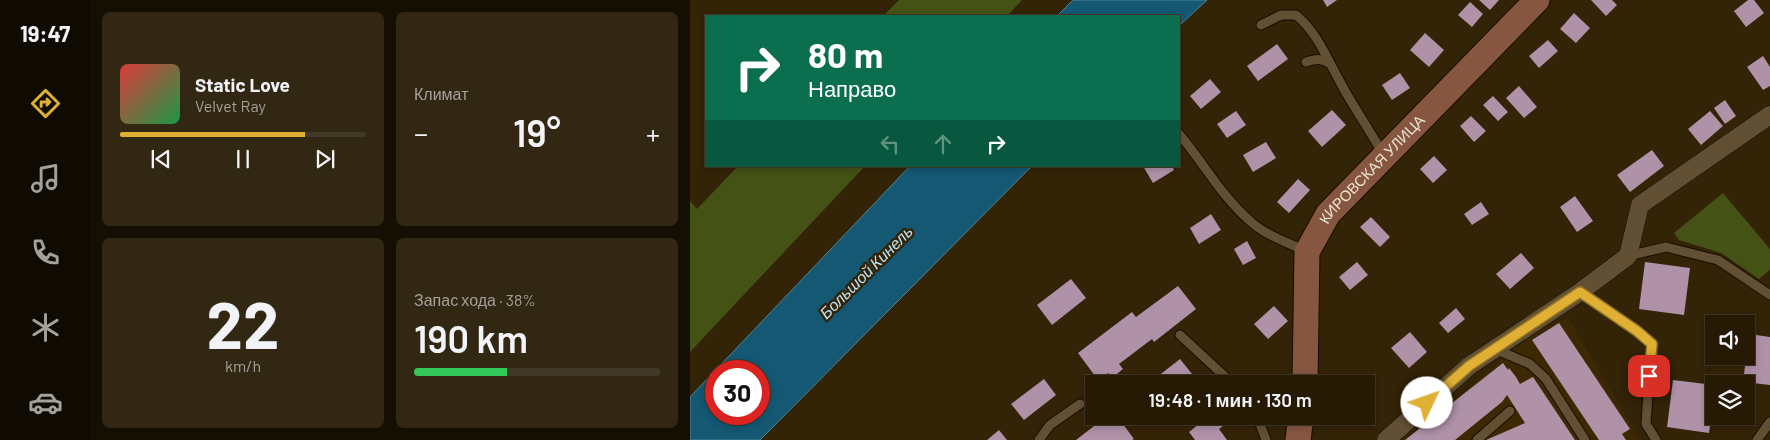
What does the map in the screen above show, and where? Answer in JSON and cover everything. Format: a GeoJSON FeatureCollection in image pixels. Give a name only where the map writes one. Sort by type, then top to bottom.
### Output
{"type":"FeatureCollection","features":[{"type":"Feature","properties":{"kind":"main road","name":"КИРОВСКАЯ УЛИЦА"},"geometry":{"type":"LineString","coordinates":[[1305,375],[1307,252],[1328,214],[1537,0]]}},
{"type":"Feature","properties":{"kind":"main road"},"geometry":{"type":"LineString","coordinates":[[1298,440],[1300,425]]}},
{"type":"Feature","properties":{"kind":"street"},"geometry":{"type":"LineString","coordinates":[[1386,440],[1469,366],[1580,292],[1628,256],[1640,205],[1770,115]]}},
{"type":"Feature","properties":{"kind":"lane"},"geometry":{"type":"LineString","coordinates":[[1261,24],[1281,15],[1296,15],[1303,20],[1385,156]]}},
{"type":"Feature","properties":{"kind":"lane"},"geometry":{"type":"LineString","coordinates":[[1306,62],[1317,59],[1331,64]]}},
{"type":"Feature","properties":{"kind":"lane"},"geometry":{"type":"LineString","coordinates":[[1180,135],[1250,222],[1307,252]]}},
{"type":"Feature","properties":{"kind":"lane"},"geometry":{"type":"LineString","coordinates":[[1628,256],[1666,246],[1718,260],[1770,295]]}},
{"type":"Feature","properties":{"kind":"lane"},"geometry":{"type":"LineString","coordinates":[[1580,292],[1637,331],[1652,344],[1646,424],[1656,440]]}},
{"type":"Feature","properties":{"kind":"lane"},"geometry":{"type":"LineString","coordinates":[[1180,335],[1223,375]]}},
{"type":"Feature","properties":{"kind":"lane"},"geometry":{"type":"LineString","coordinates":[[1494,349],[1530,364],[1546,379],[1585,440]]}},
{"type":"Feature","properties":{"kind":"lane"},"geometry":{"type":"LineString","coordinates":[[1039,440],[1050,425],[1080,404]]}},
{"type":"Feature","properties":{"kind":"lane"},"geometry":{"type":"LineString","coordinates":[[1477,440],[1510,411]]}},
{"type":"Feature","properties":{"kind":"lane"},"geometry":{"type":"LineString","coordinates":[[1758,440],[1770,422]]}},
{"type":"Feature","properties":{"kind":"lane"},"geometry":{"type":"LineString","coordinates":[[1260,425],[1266,440]]}},
{"type":"Feature","properties":{"kind":"shaded area"},"geometry":{"type":"Polygon","coordinates":[[[1568,317],[1640,440],[1408,440],[1529,337],[1568,317]]]}},
{"type":"Feature","properties":{"kind":"green space"},"geometry":{"type":"Polygon","coordinates":[[[899,0],[1022,0],[1008,15],[884,15],[899,0]]]}},
{"type":"Feature","properties":{"kind":"green space"},"geometry":{"type":"Polygon","coordinates":[[[737,167],[864,167],[690,352],[690,201],[697,209],[737,167]]]}},
{"type":"Feature","properties":{"kind":"green space"},"geometry":{"type":"Polygon","coordinates":[[[1723,193],[1770,249],[1770,270],[1759,279],[1721,253],[1679,240],[1674,233],[1723,193]]]}},
{"type":"Feature","properties":{"kind":"water"},"geometry":{"type":"Polygon","coordinates":[[[1073,0],[1207,0],[1180,25],[1180,15],[1058,15],[1073,0]]]}},
{"type":"Feature","properties":{"kind":"water","name":"Большой Кинель"},"geometry":{"type":"Polygon","coordinates":[[[909,167],[1031,167],[760,440],[690,440],[690,397],[705,381],[705,425],[770,425],[770,360],[725,360],[909,167]]]}},
{"type":"Feature","properties":{"kind":"building"},"geometry":{"type":"Polygon","coordinates":[[[1323,0],[1337,0],[1327,7],[1323,0]]]}},
{"type":"Feature","properties":{"kind":"building"},"geometry":{"type":"Polygon","coordinates":[[[1479,0],[1499,0],[1490,10],[1479,0]]]}},
{"type":"Feature","properties":{"kind":"building"},"geometry":{"type":"Polygon","coordinates":[[[1591,0],[1612,0],[1617,5],[1606,16],[1591,0]]]}},
{"type":"Feature","properties":{"kind":"building"},"geometry":{"type":"Polygon","coordinates":[[[1748,0],[1754,0],[1764,13],[1746,27],[1734,11],[1748,0]]]}},
{"type":"Feature","properties":{"kind":"building"},"geometry":{"type":"Polygon","coordinates":[[[1470,2],[1483,14],[1472,27],[1458,15],[1470,2]]]}},
{"type":"Feature","properties":{"kind":"building"},"geometry":{"type":"Polygon","coordinates":[[[1574,13],[1590,28],[1576,43],[1560,29],[1574,13]]]}},
{"type":"Feature","properties":{"kind":"building"},"geometry":{"type":"Polygon","coordinates":[[[1425,33],[1444,50],[1429,67],[1410,50],[1425,33]]]}},
{"type":"Feature","properties":{"kind":"building"},"geometry":{"type":"Polygon","coordinates":[[[1548,40],[1558,51],[1539,68],[1529,56],[1548,40]]]}},
{"type":"Feature","properties":{"kind":"building"},"geometry":{"type":"Polygon","coordinates":[[[1277,44],[1288,59],[1258,81],[1247,66],[1277,44]]]}},
{"type":"Feature","properties":{"kind":"building"},"geometry":{"type":"Polygon","coordinates":[[[1763,56],[1770,67],[1770,86],[1763,90],[1747,67],[1763,56]]]}},
{"type":"Feature","properties":{"kind":"building"},"geometry":{"type":"Polygon","coordinates":[[[1400,73],[1410,88],[1392,100],[1382,85],[1400,73]]]}},
{"type":"Feature","properties":{"kind":"building"},"geometry":{"type":"Polygon","coordinates":[[[1210,79],[1221,92],[1201,109],[1190,96],[1210,79]]]}},
{"type":"Feature","properties":{"kind":"building"},"geometry":{"type":"Polygon","coordinates":[[[1519,86],[1537,107],[1524,118],[1506,98],[1519,86]]]}},
{"type":"Feature","properties":{"kind":"building"},"geometry":{"type":"Polygon","coordinates":[[[1493,96],[1508,112],[1498,121],[1483,105],[1493,96]]]}},
{"type":"Feature","properties":{"kind":"building"},"geometry":{"type":"Polygon","coordinates":[[[1725,100],[1736,116],[1725,124],[1714,108],[1725,100]]]}},
{"type":"Feature","properties":{"kind":"building"},"geometry":{"type":"Polygon","coordinates":[[[1332,110],[1346,125],[1322,147],[1308,131],[1332,110]]]}},
{"type":"Feature","properties":{"kind":"building"},"geometry":{"type":"Polygon","coordinates":[[[1236,111],[1246,125],[1227,138],[1217,124],[1236,111]]]}},
{"type":"Feature","properties":{"kind":"building"},"geometry":{"type":"Polygon","coordinates":[[[1710,111],[1723,126],[1701,145],[1688,129],[1710,111]]]}},
{"type":"Feature","properties":{"kind":"building"},"geometry":{"type":"Polygon","coordinates":[[[1471,116],[1486,131],[1474,142],[1460,126],[1471,116]]]}},
{"type":"Feature","properties":{"kind":"building"},"geometry":{"type":"Polygon","coordinates":[[[1266,142],[1276,158],[1253,172],[1243,155],[1266,142]]]}},
{"type":"Feature","properties":{"kind":"building"},"geometry":{"type":"Polygon","coordinates":[[[1652,150],[1664,166],[1630,192],[1617,175],[1652,150]]]}},
{"type":"Feature","properties":{"kind":"building"},"geometry":{"type":"Polygon","coordinates":[[[1434,156],[1447,170],[1433,183],[1420,169],[1434,156]]]}},
{"type":"Feature","properties":{"kind":"building"},"geometry":{"type":"Polygon","coordinates":[[[1144,167],[1172,167],[1174,170],[1153,183],[1144,167]]]}},
{"type":"Feature","properties":{"kind":"building"},"geometry":{"type":"Polygon","coordinates":[[[1298,179],[1310,190],[1289,213],[1277,202],[1298,179]]]}},
{"type":"Feature","properties":{"kind":"building"},"geometry":{"type":"Polygon","coordinates":[[[1575,196],[1593,221],[1577,232],[1560,207],[1575,196]]]}},
{"type":"Feature","properties":{"kind":"building"},"geometry":{"type":"Polygon","coordinates":[[[1481,202],[1489,214],[1472,225],[1464,214],[1481,202]]]}},
{"type":"Feature","properties":{"kind":"building"},"geometry":{"type":"Polygon","coordinates":[[[1211,214],[1221,230],[1199,244],[1190,228],[1211,214]]]}},
{"type":"Feature","properties":{"kind":"building"},"geometry":{"type":"Polygon","coordinates":[[[1371,217],[1390,237],[1380,247],[1360,227],[1371,217]]]}},
{"type":"Feature","properties":{"kind":"building"},"geometry":{"type":"Polygon","coordinates":[[[1247,241],[1256,258],[1243,265],[1234,249],[1247,241]]]}},
{"type":"Feature","properties":{"kind":"building"},"geometry":{"type":"Polygon","coordinates":[[[1521,253],[1534,268],[1510,289],[1496,274],[1521,253]]]}},
{"type":"Feature","properties":{"kind":"building"},"geometry":{"type":"Polygon","coordinates":[[[1357,262],[1368,275],[1350,290],[1339,277],[1357,262]]]}},
{"type":"Feature","properties":{"kind":"building"},"geometry":{"type":"Polygon","coordinates":[[[1645,262],[1690,268],[1684,315],[1639,309],[1645,262]]]}},
{"type":"Feature","properties":{"kind":"building"},"geometry":{"type":"Polygon","coordinates":[[[1071,279],[1086,298],[1052,325],[1037,305],[1071,279]]]}},
{"type":"Feature","properties":{"kind":"building"},"geometry":{"type":"Polygon","coordinates":[[[1178,286],[1196,309],[1154,342],[1152,339],[1119,364],[1123,369],[1116,375],[1110,375],[1108,373],[1105,375],[1094,375],[1078,353],[1132,312],[1136,317],[1178,286]]]}},
{"type":"Feature","properties":{"kind":"building"},"geometry":{"type":"Polygon","coordinates":[[[1274,306],[1288,321],[1268,339],[1254,324],[1274,306]]]}},
{"type":"Feature","properties":{"kind":"building"},"geometry":{"type":"Polygon","coordinates":[[[1456,308],[1465,319],[1448,333],[1439,323],[1456,308]]]}},
{"type":"Feature","properties":{"kind":"building"},"geometry":{"type":"Polygon","coordinates":[[[1559,323],[1630,429],[1622,434],[1626,440],[1599,440],[1532,340],[1559,323]]]}},
{"type":"Feature","properties":{"kind":"building"},"geometry":{"type":"Polygon","coordinates":[[[1410,332],[1427,352],[1409,368],[1391,348],[1410,332]]]}},
{"type":"Feature","properties":{"kind":"building"},"geometry":{"type":"Polygon","coordinates":[[[1755,335],[1770,337],[1770,385],[1755,383],[1755,375],[1744,375],[1745,365],[1755,365],[1755,335]]]}},
{"type":"Feature","properties":{"kind":"building"},"geometry":{"type":"Polygon","coordinates":[[[1180,359],[1193,375],[1160,375],[1180,359]]]}},
{"type":"Feature","properties":{"kind":"building"},"geometry":{"type":"Polygon","coordinates":[[[1503,363],[1508,370],[1509,368],[1520,384],[1533,377],[1575,440],[1486,440],[1525,423],[1507,395],[1502,402],[1455,440],[1405,440],[1503,363]]]}},
{"type":"Feature","properties":{"kind":"building"},"geometry":{"type":"Polygon","coordinates":[[[1044,379],[1056,395],[1024,420],[1011,404],[1044,379]]]}},
{"type":"Feature","properties":{"kind":"building"},"geometry":{"type":"Polygon","coordinates":[[[1673,380],[1705,384],[1705,425],[1710,425],[1709,433],[1667,427],[1673,380]]]}},
{"type":"Feature","properties":{"kind":"building"},"geometry":{"type":"Polygon","coordinates":[[[1095,425],[1124,425],[1134,439],[1132,440],[1076,440],[1095,425]]]}},
{"type":"Feature","properties":{"kind":"building"},"geometry":{"type":"Polygon","coordinates":[[[1198,425],[1224,425],[1219,429],[1227,440],[1195,440],[1189,432],[1198,425]]]}},
{"type":"Feature","properties":{"kind":"building"},"geometry":{"type":"Polygon","coordinates":[[[999,430],[1007,440],[987,440],[999,430]]]}},
{"type":"Feature","properties":{"kind":"route"},"geometry":{"type":"LineString","coordinates":[[1427,403],[1469,366],[1580,292],[1637,331],[1652,344],[1649,376]]}}]}
